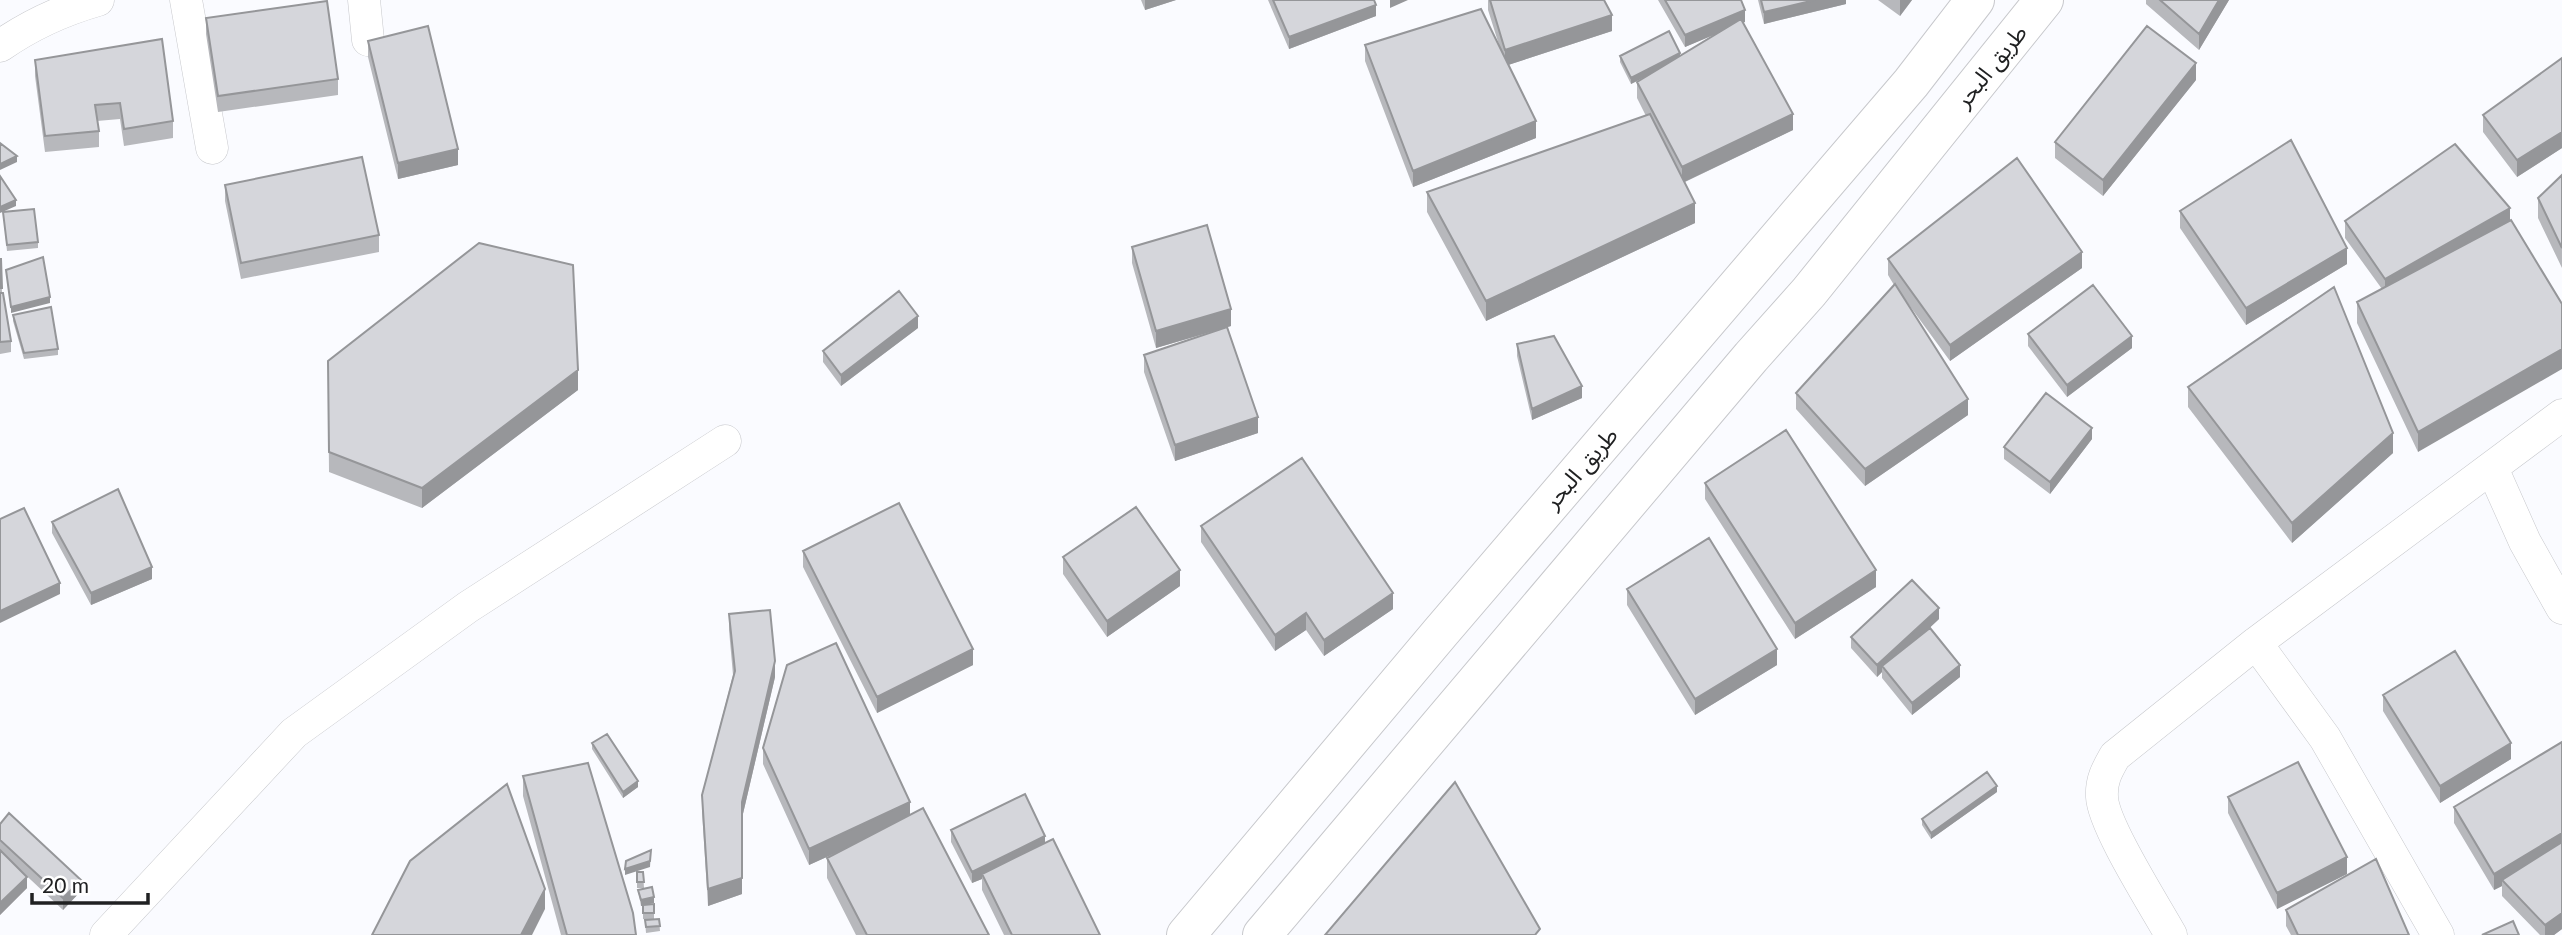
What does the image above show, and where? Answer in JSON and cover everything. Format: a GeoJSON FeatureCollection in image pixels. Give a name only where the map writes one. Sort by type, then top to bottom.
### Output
{"type":"FeatureCollection","features":[{"type":"Feature","properties":{"kind":"highway","name":"طريق البحر"},"geometry":{"type":"LineString","coordinates":[[1185,935],[1911,83],[1975,0]]}},
{"type":"Feature","properties":{"kind":"highway","name":"طريق البحر"},"geometry":{"type":"LineString","coordinates":[[1262,935],[1809,292],[2038,2]]}},
{"type":"Feature","properties":{"kind":"highway"},"geometry":{"type":"LineString","coordinates":[[1700,330],[1751,357]]}},
{"type":"Feature","properties":{"kind":"street"},"geometry":{"type":"LineString","coordinates":[[0,46],[24,29],[76,6],[98,0]]}},
{"type":"Feature","properties":{"kind":"street"},"geometry":{"type":"LineString","coordinates":[[187,0],[212,148]]}},
{"type":"Feature","properties":{"kind":"street"},"geometry":{"type":"LineString","coordinates":[[364,0],[368,40]]}},
{"type":"Feature","properties":{"kind":"street"},"geometry":{"type":"LineString","coordinates":[[2171,935],[2111,826],[2102,799],[2104,775],[2115,756],[2256,643],[2562,415]]}},
{"type":"Feature","properties":{"kind":"street"},"geometry":{"type":"LineString","coordinates":[[106,935],[294,733],[468,607],[725,441]]}},
{"type":"Feature","properties":{"kind":"street"},"geometry":{"type":"LineString","coordinates":[[2492,468],[2525,542],[2562,608]]}},
{"type":"Feature","properties":{"kind":"street"},"geometry":{"type":"LineString","coordinates":[[2256,643],[2325,738],[2438,935]]}},
{"type":"Feature","properties":{"kind":"building"},"geometry":{"type":"Polygon","coordinates":[[[1273,0],[1374,0],[1376,5],[1289,37],[1273,0]]]}},
{"type":"Feature","properties":{"kind":"building"},"geometry":{"type":"Polygon","coordinates":[[[1490,0],[1604,0],[1612,15],[1505,50],[1490,0]]]}},
{"type":"Feature","properties":{"kind":"building"},"geometry":{"type":"Polygon","coordinates":[[[1665,0],[1741,0],[1745,10],[1685,35],[1665,0]]]}},
{"type":"Feature","properties":{"kind":"building"},"geometry":{"type":"Polygon","coordinates":[[[1761,0],[1815,0],[1764,12],[1761,0]]]}},
{"type":"Feature","properties":{"kind":"building"},"geometry":{"type":"Polygon","coordinates":[[[2160,0],[2219,0],[2199,34],[2160,0]]]}},
{"type":"Feature","properties":{"kind":"building"},"geometry":{"type":"Polygon","coordinates":[[[327,1],[338,79],[218,96],[206,18],[327,1]]]}},
{"type":"Feature","properties":{"kind":"building"},"geometry":{"type":"Polygon","coordinates":[[[1481,9],[1536,121],[1413,171],[1365,45],[1481,9]]]}},
{"type":"Feature","properties":{"kind":"building"},"geometry":{"type":"Polygon","coordinates":[[[1741,19],[1793,114],[1682,167],[1637,82],[1741,19]]]}},
{"type":"Feature","properties":{"kind":"building"},"geometry":{"type":"Polygon","coordinates":[[[428,26],[458,149],[398,163],[368,41],[428,26]]]}},
{"type":"Feature","properties":{"kind":"building"},"geometry":{"type":"Polygon","coordinates":[[[2147,26],[2196,63],[2103,180],[2055,142],[2147,26]]]}},
{"type":"Feature","properties":{"kind":"building"},"geometry":{"type":"Polygon","coordinates":[[[1669,31],[1680,53],[1631,78],[1620,56],[1669,31]]]}},
{"type":"Feature","properties":{"kind":"building"},"geometry":{"type":"Polygon","coordinates":[[[162,39],[173,121],[124,129],[120,103],[95,105],[99,131],[45,136],[35,60],[162,39]]]}},
{"type":"Feature","properties":{"kind":"building"},"geometry":{"type":"Polygon","coordinates":[[[2562,58],[2562,132],[2517,160],[2483,115],[2562,58]]]}},
{"type":"Feature","properties":{"kind":"building"},"geometry":{"type":"Polygon","coordinates":[[[1650,114],[1695,203],[1486,301],[1427,192],[1650,114]]]}},
{"type":"Feature","properties":{"kind":"building"},"geometry":{"type":"Polygon","coordinates":[[[2291,140],[2347,248],[2246,308],[2180,211],[2291,140]]]}},
{"type":"Feature","properties":{"kind":"building"},"geometry":{"type":"Polygon","coordinates":[[[0,143],[17,156],[0,164],[0,143]]]}},
{"type":"Feature","properties":{"kind":"building"},"geometry":{"type":"Polygon","coordinates":[[[2455,144],[2510,208],[2385,279],[2345,221],[2455,144]]]}},
{"type":"Feature","properties":{"kind":"building"},"geometry":{"type":"Polygon","coordinates":[[[362,157],[379,235],[241,263],[225,185],[362,157]]]}},
{"type":"Feature","properties":{"kind":"building"},"geometry":{"type":"Polygon","coordinates":[[[2017,158],[2082,252],[1950,345],[1888,259],[2017,158]]]}},
{"type":"Feature","properties":{"kind":"building"},"geometry":{"type":"Polygon","coordinates":[[[2562,175],[2562,248],[2538,198],[2562,175]]]}},
{"type":"Feature","properties":{"kind":"building"},"geometry":{"type":"Polygon","coordinates":[[[0,176],[16,200],[0,207],[0,176]]]}},
{"type":"Feature","properties":{"kind":"building"},"geometry":{"type":"Polygon","coordinates":[[[34,209],[38,242],[7,245],[3,212],[34,209]]]}},
{"type":"Feature","properties":{"kind":"building"},"geometry":{"type":"Polygon","coordinates":[[[2511,220],[2562,304],[2562,349],[2418,432],[2357,302],[2511,220]]]}},
{"type":"Feature","properties":{"kind":"building"},"geometry":{"type":"Polygon","coordinates":[[[1207,225],[1231,309],[1156,331],[1132,247],[1207,225]]]}},
{"type":"Feature","properties":{"kind":"building"},"geometry":{"type":"Polygon","coordinates":[[[479,243],[573,265],[578,370],[422,488],[329,452],[328,361],[479,243]]]}},
{"type":"Feature","properties":{"kind":"building"},"geometry":{"type":"Polygon","coordinates":[[[43,257],[50,297],[11,307],[6,270],[43,257]]]}},
{"type":"Feature","properties":{"kind":"building"},"geometry":{"type":"Polygon","coordinates":[[[1,259],[2,288],[0,288],[1,259]]]}},
{"type":"Feature","properties":{"kind":"building"},"geometry":{"type":"Polygon","coordinates":[[[1895,284],[1968,399],[1865,469],[1796,393],[1895,284]]]}},
{"type":"Feature","properties":{"kind":"building"},"geometry":{"type":"Polygon","coordinates":[[[2093,285],[2132,336],[2067,385],[2028,334],[2093,285]]]}},
{"type":"Feature","properties":{"kind":"building"},"geometry":{"type":"Polygon","coordinates":[[[2334,287],[2393,433],[2292,523],[2188,387],[2334,287]]]}},
{"type":"Feature","properties":{"kind":"building"},"geometry":{"type":"Polygon","coordinates":[[[899,291],[918,316],[841,375],[823,351],[899,291]]]}},
{"type":"Feature","properties":{"kind":"building"},"geometry":{"type":"Polygon","coordinates":[[[0,293],[3,293],[11,341],[0,342],[0,293]]]}},
{"type":"Feature","properties":{"kind":"building"},"geometry":{"type":"Polygon","coordinates":[[[51,307],[58,349],[24,353],[13,315],[51,307]]]}},
{"type":"Feature","properties":{"kind":"building"},"geometry":{"type":"Polygon","coordinates":[[[1227,327],[1258,417],[1175,445],[1144,355],[1227,327]]]}},
{"type":"Feature","properties":{"kind":"building"},"geometry":{"type":"Polygon","coordinates":[[[1554,336],[1582,386],[1532,409],[1517,344],[1554,336]]]}},
{"type":"Feature","properties":{"kind":"building"},"geometry":{"type":"Polygon","coordinates":[[[2046,393],[2092,428],[2050,482],[2004,447],[2046,393]]]}},
{"type":"Feature","properties":{"kind":"building"},"geometry":{"type":"Polygon","coordinates":[[[1786,430],[1876,570],[1795,623],[1705,483],[1786,430]]]}},
{"type":"Feature","properties":{"kind":"building"},"geometry":{"type":"Polygon","coordinates":[[[1302,458],[1393,593],[1324,640],[1306,613],[1275,635],[1201,526],[1302,458]]]}},
{"type":"Feature","properties":{"kind":"building"},"geometry":{"type":"Polygon","coordinates":[[[118,489],[152,567],[91,593],[52,522],[118,489]]]}},
{"type":"Feature","properties":{"kind":"building"},"geometry":{"type":"Polygon","coordinates":[[[899,503],[973,649],[877,697],[803,551],[899,503]]]}},
{"type":"Feature","properties":{"kind":"building"},"geometry":{"type":"Polygon","coordinates":[[[1136,507],[1180,570],[1107,621],[1063,557],[1136,507]]]}},
{"type":"Feature","properties":{"kind":"building"},"geometry":{"type":"Polygon","coordinates":[[[24,508],[60,583],[0,611],[0,519],[24,508]]]}},
{"type":"Feature","properties":{"kind":"building"},"geometry":{"type":"Polygon","coordinates":[[[1709,538],[1777,649],[1695,699],[1627,589],[1709,538]]]}},
{"type":"Feature","properties":{"kind":"building"},"geometry":{"type":"Polygon","coordinates":[[[1912,580],[1939,608],[1877,665],[1851,637],[1912,580]]]}},
{"type":"Feature","properties":{"kind":"building"},"geometry":{"type":"Polygon","coordinates":[[[770,610],[775,661],[742,802],[742,878],[708,889],[702,795],[735,671],[729,614],[770,610]]]}},
{"type":"Feature","properties":{"kind":"building"},"geometry":{"type":"Polygon","coordinates":[[[1930,628],[1960,665],[1912,703],[1882,666],[1930,628]]]}},
{"type":"Feature","properties":{"kind":"building"},"geometry":{"type":"Polygon","coordinates":[[[836,643],[910,802],[809,849],[763,748],[787,665],[836,643]]]}},
{"type":"Feature","properties":{"kind":"building"},"geometry":{"type":"Polygon","coordinates":[[[2455,651],[2511,743],[2440,786],[2383,695],[2455,651]]]}},
{"type":"Feature","properties":{"kind":"building"},"geometry":{"type":"Polygon","coordinates":[[[607,734],[638,781],[623,792],[592,743],[607,734]]]}},
{"type":"Feature","properties":{"kind":"building"},"geometry":{"type":"Polygon","coordinates":[[[2562,742],[2562,833],[2494,874],[2454,807],[2562,742]]]}},
{"type":"Feature","properties":{"kind":"building"},"geometry":{"type":"Polygon","coordinates":[[[2298,762],[2347,857],[2277,893],[2228,797],[2298,762]]]}},
{"type":"Feature","properties":{"kind":"building"},"geometry":{"type":"Polygon","coordinates":[[[588,763],[633,913],[636,935],[567,935],[523,776],[588,763]]]}},
{"type":"Feature","properties":{"kind":"building"},"geometry":{"type":"Polygon","coordinates":[[[1987,772],[1997,786],[1931,833],[1922,819],[1987,772]]]}},
{"type":"Feature","properties":{"kind":"building"},"geometry":{"type":"Polygon","coordinates":[[[1455,782],[1540,929],[1535,935],[1325,935],[1455,782]]]}},
{"type":"Feature","properties":{"kind":"building"},"geometry":{"type":"Polygon","coordinates":[[[507,784],[545,889],[521,935],[372,935],[410,861],[507,784]]]}},
{"type":"Feature","properties":{"kind":"building"},"geometry":{"type":"Polygon","coordinates":[[[1025,794],[1045,836],[972,872],[951,830],[1025,794]]]}},
{"type":"Feature","properties":{"kind":"building"},"geometry":{"type":"Polygon","coordinates":[[[923,808],[989,935],[867,935],[827,858],[923,808]]]}},
{"type":"Feature","properties":{"kind":"building"},"geometry":{"type":"Polygon","coordinates":[[[9,813],[81,880],[63,898],[0,840],[0,824],[9,813]]]}},
{"type":"Feature","properties":{"kind":"building"},"geometry":{"type":"Polygon","coordinates":[[[1053,839],[1100,935],[1012,935],[982,874],[1053,839]]]}},
{"type":"Feature","properties":{"kind":"building"},"geometry":{"type":"Polygon","coordinates":[[[2562,842],[2562,913],[2545,925],[2502,880],[2562,842]]]}},
{"type":"Feature","properties":{"kind":"building"},"geometry":{"type":"Polygon","coordinates":[[[0,850],[27,877],[0,903],[0,850]]]}},
{"type":"Feature","properties":{"kind":"building"},"geometry":{"type":"Polygon","coordinates":[[[651,850],[650,861],[625,869],[626,861],[651,850]]]}},
{"type":"Feature","properties":{"kind":"building"},"geometry":{"type":"Polygon","coordinates":[[[2376,859],[2409,935],[2298,935],[2286,910],[2376,859]]]}},
{"type":"Feature","properties":{"kind":"building"},"geometry":{"type":"Polygon","coordinates":[[[637,872],[643,872],[644,882],[637,882],[637,872]]]}},
{"type":"Feature","properties":{"kind":"building"},"geometry":{"type":"Polygon","coordinates":[[[652,887],[654,897],[641,900],[638,890],[652,887]]]}},
{"type":"Feature","properties":{"kind":"building"},"geometry":{"type":"Polygon","coordinates":[[[654,904],[654,913],[643,913],[643,905],[654,904]]]}},
{"type":"Feature","properties":{"kind":"building"},"geometry":{"type":"Polygon","coordinates":[[[659,919],[660,926],[646,927],[645,920],[659,919]]]}},
{"type":"Feature","properties":{"kind":"building"},"geometry":{"type":"Polygon","coordinates":[[[2513,921],[2519,935],[2482,935],[2513,921]]]}}]}
